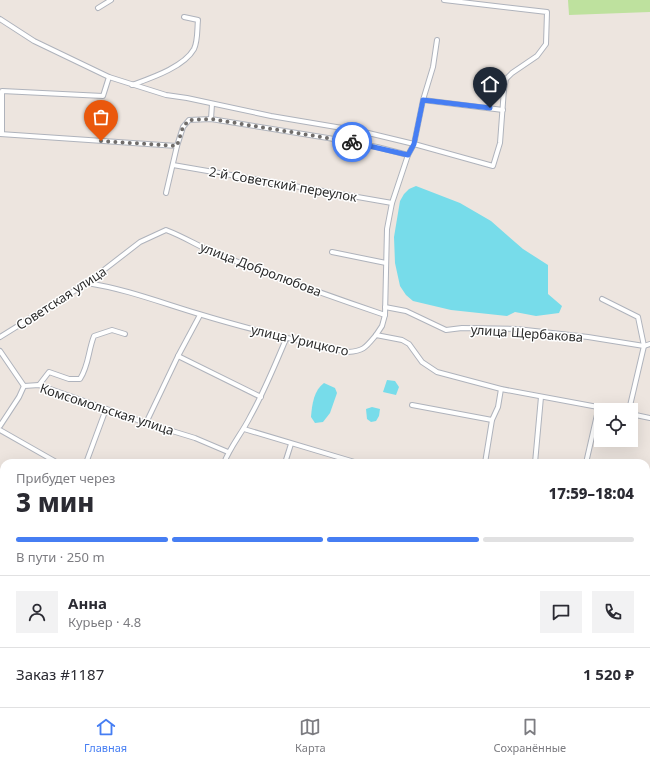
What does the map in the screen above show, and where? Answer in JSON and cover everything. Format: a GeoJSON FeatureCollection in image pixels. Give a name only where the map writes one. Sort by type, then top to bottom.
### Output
{"type":"FeatureCollection","features":[{"type":"Feature","properties":{"kind":"street"},"geometry":{"type":"LineString","coordinates":[[98,8],[111,0]]}},
{"type":"Feature","properties":{"kind":"street"},"geometry":{"type":"LineString","coordinates":[[0,19],[34,41],[108,77],[132,85],[166,95],[360,132],[414,144],[493,166],[500,143],[506,79],[512,73],[537,56],[546,44],[547,12],[444,0]]}},
{"type":"Feature","properties":{"kind":"street"},"geometry":{"type":"LineString","coordinates":[[132,85],[158,75],[184,60],[194,50],[196,45],[198,20],[184,17]]}},
{"type":"Feature","properties":{"kind":"street"},"geometry":{"type":"LineString","coordinates":[[437,40],[414,144],[408,155],[392,203],[387,229],[385,315],[382,326],[376,335],[402,340],[409,344],[422,362],[434,371],[502,389],[594,405]]}},
{"type":"Feature","properties":{"kind":"street"},"geometry":{"type":"LineString","coordinates":[[108,77],[103,96],[2,91],[1,134],[177,146]]}},
{"type":"Feature","properties":{"kind":"street"},"geometry":{"type":"LineString","coordinates":[[423,100],[503,110]]}},
{"type":"Feature","properties":{"kind":"street"},"geometry":{"type":"LineString","coordinates":[[211,119],[212,104]]}},
{"type":"Feature","properties":{"kind":"street"},"geometry":{"type":"LineString","coordinates":[[166,192],[183,127],[189,120],[211,119],[377,147],[408,155]]}},
{"type":"Feature","properties":{"kind":"street","name":"2-й Советский переулок"},"geometry":{"type":"LineString","coordinates":[[173,165],[392,203]]}},
{"type":"Feature","properties":{"kind":"street","name":"улица Добролюбова"},"geometry":{"type":"LineString","coordinates":[[140,242],[166,230],[181,235],[199,246],[231,259],[385,315]]}},
{"type":"Feature","properties":{"kind":"street","name":"Советская улица"},"geometry":{"type":"LineString","coordinates":[[0,337],[87,283],[140,242]]}},
{"type":"Feature","properties":{"kind":"street"},"geometry":{"type":"LineString","coordinates":[[332,252],[386,263]]}},
{"type":"Feature","properties":{"kind":"street","name":"улица Урицкого"},"geometry":{"type":"LineString","coordinates":[[87,283],[102,285],[286,339],[348,352],[358,352],[366,348],[376,335]]}},
{"type":"Feature","properties":{"kind":"street"},"geometry":{"type":"LineString","coordinates":[[602,299],[638,317],[644,346],[631,403]]}},
{"type":"Feature","properties":{"kind":"street","name":"улица Щербакова"},"geometry":{"type":"LineString","coordinates":[[385,307],[406,311],[446,330],[462,328],[517,329],[588,337],[644,346],[650,344]]}},
{"type":"Feature","properties":{"kind":"street"},"geometry":{"type":"LineString","coordinates":[[146,423],[178,356],[200,315]]}},
{"type":"Feature","properties":{"kind":"street"},"geometry":{"type":"LineString","coordinates":[[39,385],[49,372],[69,379],[80,379],[90,357],[94,336],[112,330],[125,334]]}},
{"type":"Feature","properties":{"kind":"street"},"geometry":{"type":"LineString","coordinates":[[225,459],[228,452],[244,429],[261,397],[286,339]]}},
{"type":"Feature","properties":{"kind":"street","name":"Комсомольская улица"},"geometry":{"type":"LineString","coordinates":[[0,351],[24,386],[39,385],[146,423],[196,438],[228,452]]}},
{"type":"Feature","properties":{"kind":"street"},"geometry":{"type":"LineString","coordinates":[[178,356],[261,397]]}},
{"type":"Feature","properties":{"kind":"street"},"geometry":{"type":"LineString","coordinates":[[0,426],[24,386]]}},
{"type":"Feature","properties":{"kind":"street"},"geometry":{"type":"LineString","coordinates":[[486,459],[492,420],[498,407],[502,389]]}},
{"type":"Feature","properties":{"kind":"street"},"geometry":{"type":"LineString","coordinates":[[535,459],[541,397]]}},
{"type":"Feature","properties":{"kind":"street"},"geometry":{"type":"LineString","coordinates":[[412,405],[492,420]]}},
{"type":"Feature","properties":{"kind":"street"},"geometry":{"type":"LineString","coordinates":[[87,459],[106,409]]}},
{"type":"Feature","properties":{"kind":"street"},"geometry":{"type":"LineString","coordinates":[[638,415],[650,418]]}},
{"type":"Feature","properties":{"kind":"street"},"geometry":{"type":"LineString","coordinates":[[587,459],[594,425]]}},
{"type":"Feature","properties":{"kind":"street"},"geometry":{"type":"LineString","coordinates":[[244,429],[344,459]]}},
{"type":"Feature","properties":{"kind":"street"},"geometry":{"type":"LineString","coordinates":[[0,430],[51,459]]}},
{"type":"Feature","properties":{"kind":"street"},"geometry":{"type":"LineString","coordinates":[[286,459],[291,444]]}},
{"type":"Feature","properties":{"kind":"green space"},"geometry":{"type":"Polygon","coordinates":[[[568,0],[650,0],[650,12],[569,15],[568,0]]]}},
{"type":"Feature","properties":{"kind":"water"},"geometry":{"type":"Polygon","coordinates":[[[416,186],[460,203],[491,221],[523,249],[548,265],[548,294],[562,306],[559,313],[536,316],[515,312],[507,316],[451,310],[413,301],[406,295],[400,286],[395,263],[394,237],[400,201],[409,189],[416,186]]]}},
{"type":"Feature","properties":{"kind":"water"},"geometry":{"type":"Polygon","coordinates":[[[387,380],[395,381],[399,387],[396,395],[383,392],[387,380]]]}},
{"type":"Feature","properties":{"kind":"water"},"geometry":{"type":"Polygon","coordinates":[[[324,383],[335,388],[337,393],[330,413],[323,422],[315,423],[311,417],[313,402],[318,389],[324,383]]]}},
{"type":"Feature","properties":{"kind":"water"},"geometry":{"type":"Polygon","coordinates":[[[372,407],[380,409],[379,416],[376,421],[371,422],[367,419],[366,409],[372,407]]]}},
{"type":"Feature","properties":{"kind":"way so far"},"geometry":{"type":"LineString","coordinates":[[101,141],[177,146],[183,127],[189,120],[211,119],[352,142]]}},
{"type":"Feature","properties":{"kind":"route"},"geometry":{"type":"LineString","coordinates":[[352,142],[408,155],[414,144],[423,100],[490,108]]}}]}
